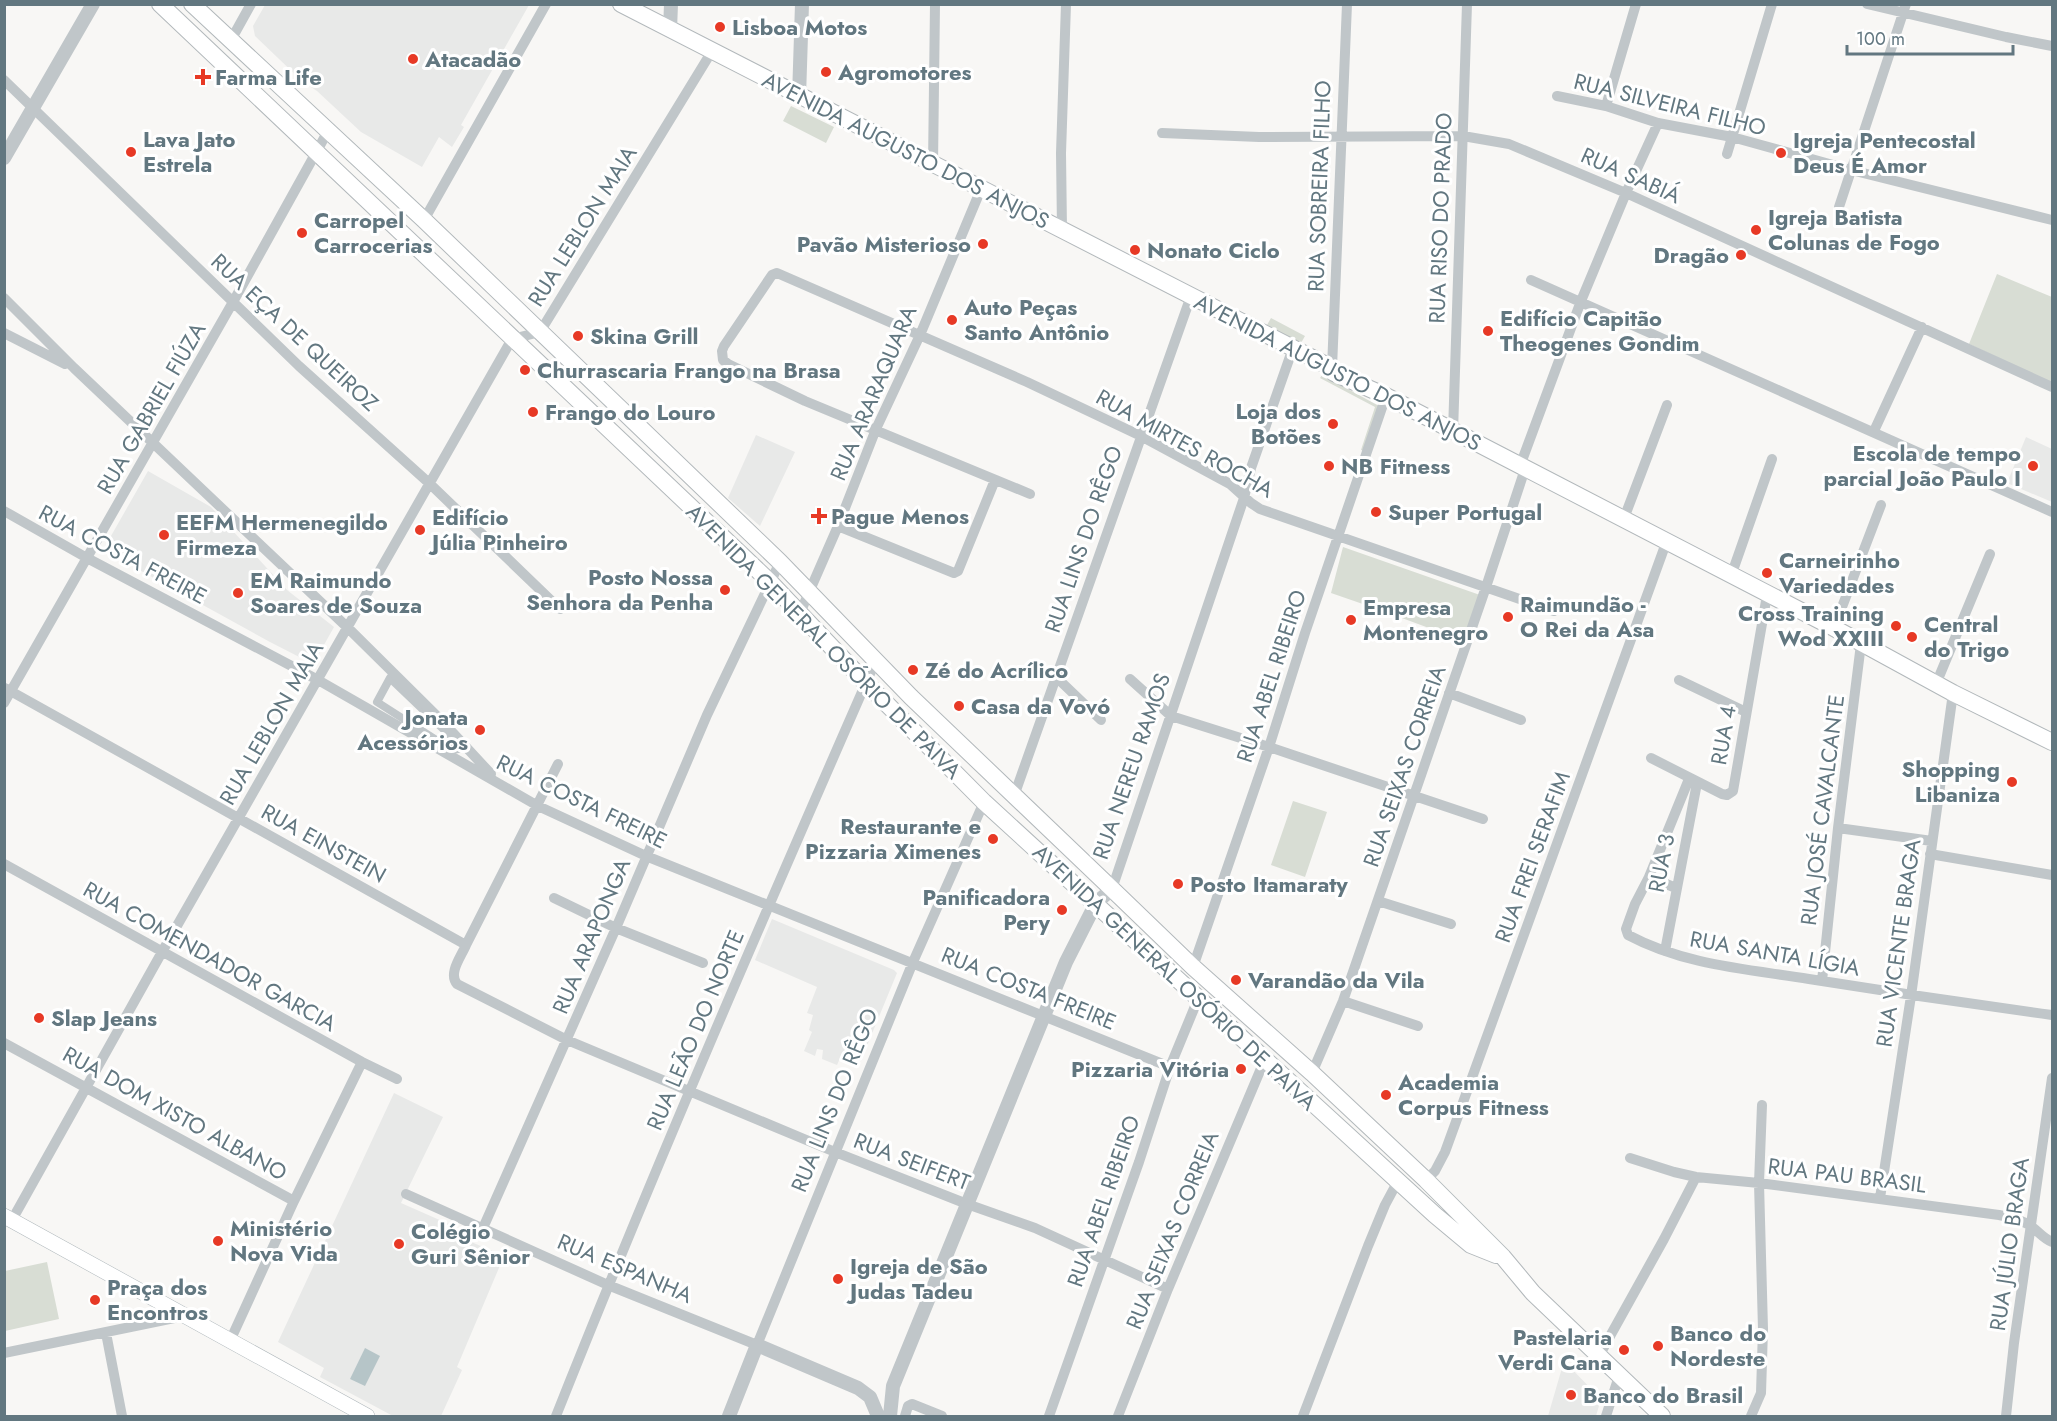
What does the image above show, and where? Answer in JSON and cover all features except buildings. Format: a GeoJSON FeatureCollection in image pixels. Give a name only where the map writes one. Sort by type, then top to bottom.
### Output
{"type":"FeatureCollection","features":[{"type":"Feature","properties":{"kind":"main road","name":"AVENIDA GENERAL OSÓRIO DE PAIVA"},"geometry":{"type":"LineString","coordinates":[[160,4],[769,581],[984,802],[1313,1105],[1399,1179],[1435,1215],[1471,1245],[1503,1257]]}},
{"type":"Feature","properties":{"kind":"main road","name":"AVENIDA GENERAL OSÓRIO DE PAIVA"},"geometry":{"type":"LineString","coordinates":[[192,4],[424,220],[780,562],[911,697],[1112,890],[1426,1180],[1503,1257],[1533,1293],[1662,1416]]}},
{"type":"Feature","properties":{"kind":"main road","name":"AVENIDA AUGUSTO DOS ANJOS"},"geometry":{"type":"LineString","coordinates":[[621,4],[1332,368],[1334,373],[1386,396],[1623,521],[1834,628],[1953,693],[2052,742]]}},
{"type":"Feature","properties":{"kind":"main road"},"geometry":{"type":"LineString","coordinates":[[695,511],[709,494]]}},
{"type":"Feature","properties":{"kind":"main road"},"geometry":{"type":"LineString","coordinates":[[8,1218],[367,1416]]}},
{"type":"Feature","properties":{"kind":"street"},"geometry":{"type":"LineString","coordinates":[[4,158],[93,4]]}},
{"type":"Feature","properties":{"kind":"street"},"geometry":{"type":"LineString","coordinates":[[231,40],[250,4]]}},
{"type":"Feature","properties":{"kind":"street"},"geometry":{"type":"LineString","coordinates":[[424,220],[546,4]]}},
{"type":"Feature","properties":{"kind":"street"},"geometry":{"type":"LineString","coordinates":[[670,30],[671,4]]}},
{"type":"Feature","properties":{"kind":"street"},"geometry":{"type":"LineString","coordinates":[[799,96],[802,4]]}},
{"type":"Feature","properties":{"kind":"street"},"geometry":{"type":"LineString","coordinates":[[933,165],[934,4]]}},
{"type":"Feature","properties":{"kind":"street"},"geometry":{"type":"LineString","coordinates":[[1062,230],[1061,153],[1066,4]]}},
{"type":"Feature","properties":{"kind":"street","name":"RUA SOBREIRA FILHO"},"geometry":{"type":"LineString","coordinates":[[1332,368],[1347,4]]}},
{"type":"Feature","properties":{"kind":"street","name":"RUA RISO DO PRADO"},"geometry":{"type":"LineString","coordinates":[[1453,432],[1467,4]]}},
{"type":"Feature","properties":{"kind":"street"},"geometry":{"type":"LineString","coordinates":[[1606,106],[1636,4]]}},
{"type":"Feature","properties":{"kind":"street"},"geometry":{"type":"LineString","coordinates":[[1727,154],[1772,4]]}},
{"type":"Feature","properties":{"kind":"street"},"geometry":{"type":"LineString","coordinates":[[1867,4],[1904,9],[2006,37],[2052,46]]}},
{"type":"Feature","properties":{"kind":"street"},"geometry":{"type":"LineString","coordinates":[[1839,207],[1904,9]]}},
{"type":"Feature","properties":{"kind":"street","name":"RUA LEBLON MAIA"},"geometry":{"type":"LineString","coordinates":[[8,1218],[86,1087],[512,339],[540,332],[712,51]]}},
{"type":"Feature","properties":{"kind":"street","name":"RUA EÇA DE QUEIROZ"},"geometry":{"type":"LineString","coordinates":[[4,80],[299,366],[429,483],[560,609]]}},
{"type":"Feature","properties":{"kind":"street","name":"RUA SILVEIRA FILHO"},"geometry":{"type":"LineString","coordinates":[[1557,96],[1606,106],[1658,123],[1732,137],[1851,170],[2052,220]]}},
{"type":"Feature","properties":{"kind":"street","name":"RUA SEIXAS CORREIA"},"geometry":{"type":"LineString","coordinates":[[1312,1073],[1343,1001],[1378,901],[1486,587],[1522,467],[1581,301],[1658,123]]}},
{"type":"Feature","properties":{"kind":"street","name":"RUA GABRIEL FIÚZA"},"geometry":{"type":"LineString","coordinates":[[4,703],[8,690],[87,558],[328,131]]}},
{"type":"Feature","properties":{"kind":"street","name":"RUA SABIÁ"},"geometry":{"type":"LineString","coordinates":[[1162,133],[1259,137],[1463,136],[1509,144],[1626,193],[2052,387]]}},
{"type":"Feature","properties":{"kind":"street","name":"RUA ARARAQUARA"},"geometry":{"type":"LineString","coordinates":[[800,613],[838,526],[876,429],[920,335],[981,189]]}},
{"type":"Feature","properties":{"kind":"street","name":"RUA MIRTES ROCHA"},"geometry":{"type":"LineString","coordinates":[[876,429],[805,401],[724,362],[722,351],[724,346],[773,274],[777,273],[920,335],[1141,436],[1230,484],[1260,509],[1554,611]]}},
{"type":"Feature","properties":{"kind":"street"},"geometry":{"type":"LineString","coordinates":[[1531,280],[2052,512]]}},
{"type":"Feature","properties":{"kind":"street","name":"RUA LINS DO RÊGO"},"geometry":{"type":"LineString","coordinates":[[1014,796],[1191,296]]}},
{"type":"Feature","properties":{"kind":"street"},"geometry":{"type":"LineString","coordinates":[[4,298],[74,368],[348,628],[440,719],[499,782]]}},
{"type":"Feature","properties":{"kind":"street"},"geometry":{"type":"LineString","coordinates":[[1874,431],[1922,327]]}},
{"type":"Feature","properties":{"kind":"street"},"geometry":{"type":"LineString","coordinates":[[4,333],[74,368]]}},
{"type":"Feature","properties":{"kind":"street","name":"RUA NEREU RAMOS"},"geometry":{"type":"LineString","coordinates":[[890,1416],[893,1386],[1066,962],[1096,903],[1112,890],[1244,498],[1251,468],[1293,348]]}},
{"type":"Feature","properties":{"kind":"street","name":"RUA ABEL RIBEIRO"},"geometry":{"type":"LineString","coordinates":[[1193,967],[1386,396]]}},
{"type":"Feature","properties":{"kind":"street"},"geometry":{"type":"LineString","coordinates":[[1623,521],[1667,405]]}},
{"type":"Feature","properties":{"kind":"street"},"geometry":{"type":"LineString","coordinates":[[876,429],[1030,494]]}},
{"type":"Feature","properties":{"kind":"street"},"geometry":{"type":"LineString","coordinates":[[1731,576],[1772,459]]}},
{"type":"Feature","properties":{"kind":"street"},"geometry":{"type":"LineString","coordinates":[[838,526],[954,573],[958,570],[995,480]]}},
{"type":"Feature","properties":{"kind":"street"},"geometry":{"type":"LineString","coordinates":[[1834,628],[1881,505]]}},
{"type":"Feature","properties":{"kind":"street","name":"RUA COSTA FREIRE"},"geometry":{"type":"LineString","coordinates":[[4,511],[87,558],[318,680],[538,806],[646,856],[913,962],[1170,1068]]}},
{"type":"Feature","properties":{"kind":"street","name":"RUA FREI SERAFIM"},"geometry":{"type":"LineString","coordinates":[[1426,1180],[1435,1171],[1445,1152],[1666,543]]}},
{"type":"Feature","properties":{"kind":"street"},"geometry":{"type":"LineString","coordinates":[[1936,684],[1990,554]]}},
{"type":"Feature","properties":{"kind":"street","name":"RUA ARAPONGA"},"geometry":{"type":"LineString","coordinates":[[483,1228],[616,928],[707,715],[780,562]]}},
{"type":"Feature","properties":{"kind":"street","name":"RUA 4"},"geometry":{"type":"LineString","coordinates":[[1651,758],[1722,794],[1727,795],[1733,791],[1767,595]]}},
{"type":"Feature","properties":{"kind":"street","name":"RUA JOSÉ CAVALCANTE"},"geometry":{"type":"LineString","coordinates":[[1822,981],[1861,644]]}},
{"type":"Feature","properties":{"kind":"street","name":"RUA LEÃO DO NORTE"},"geometry":{"type":"LineString","coordinates":[[556,1416],[608,1285],[876,660]]}},
{"type":"Feature","properties":{"kind":"street"},"geometry":{"type":"LineString","coordinates":[[1056,677],[1101,720]]}},
{"type":"Feature","properties":{"kind":"street"},"geometry":{"type":"LineString","coordinates":[[390,678],[457,742],[458,748],[452,750],[377,702],[390,678]]}},
{"type":"Feature","properties":{"kind":"street"},"geometry":{"type":"LineString","coordinates":[[1130,679],[1171,716],[1483,819]]}},
{"type":"Feature","properties":{"kind":"street"},"geometry":{"type":"LineString","coordinates":[[1678,680],[1746,712]]}},
{"type":"Feature","properties":{"kind":"street","name":"RUA EINSTEIN"},"geometry":{"type":"LineString","coordinates":[[8,690],[466,945]]}},
{"type":"Feature","properties":{"kind":"street"},"geometry":{"type":"LineString","coordinates":[[1449,693],[1521,720]]}},
{"type":"Feature","properties":{"kind":"street","name":"RUA VICENTE BRAGA"},"geometry":{"type":"LineString","coordinates":[[1880,1198],[1953,693]]}},
{"type":"Feature","properties":{"kind":"street"},"geometry":{"type":"LineString","coordinates":[[466,945],[558,764]]}},
{"type":"Feature","properties":{"kind":"street","name":"RUA SANTA LÍGIA"},"geometry":{"type":"LineString","coordinates":[[1693,781],[1635,904],[1626,932],[1628,935],[1672,955],[1720,966],[2052,1015]]}},
{"type":"Feature","properties":{"kind":"street","name":"RUA 3"},"geometry":{"type":"LineString","coordinates":[[1665,951],[1693,781]]}},
{"type":"Feature","properties":{"kind":"street","name":"RUA LINS DO RÊGO"},"geometry":{"type":"LineString","coordinates":[[729,1416],[913,962],[984,802]]}},
{"type":"Feature","properties":{"kind":"street"},"geometry":{"type":"LineString","coordinates":[[1838,828],[1932,841]]}},
{"type":"Feature","properties":{"kind":"street"},"geometry":{"type":"LineString","coordinates":[[1930,854],[2052,875]]}},
{"type":"Feature","properties":{"kind":"street","name":"RUA COMENDADOR GARCIA"},"geometry":{"type":"LineString","coordinates":[[4,864],[362,1062],[398,1079]]}},
{"type":"Feature","properties":{"kind":"street"},"geometry":{"type":"LineString","coordinates":[[1649,877],[1676,888]]}},
{"type":"Feature","properties":{"kind":"street"},"geometry":{"type":"LineString","coordinates":[[554,898],[616,928],[703,963]]}},
{"type":"Feature","properties":{"kind":"street"},"geometry":{"type":"LineString","coordinates":[[1378,901],[1451,924]]}},
{"type":"Feature","properties":{"kind":"street","name":"RUA SEIFERT"},"geometry":{"type":"LineString","coordinates":[[466,945],[453,974],[457,984],[567,1040],[835,1152],[1035,1228],[1168,1289]]}},
{"type":"Feature","properties":{"kind":"street","name":"RUA ABEL RIBEIRO"},"geometry":{"type":"LineString","coordinates":[[1048,1416],[1139,1162],[1170,1068],[1198,999]]}},
{"type":"Feature","properties":{"kind":"street"},"geometry":{"type":"LineString","coordinates":[[1343,1001],[1419,1026]]}},
{"type":"Feature","properties":{"kind":"street","name":"RUA DOM XISTO ALBANO"},"geometry":{"type":"LineString","coordinates":[[4,1043],[294,1201]]}},
{"type":"Feature","properties":{"kind":"street","name":"RUA SEIXAS CORREIA"},"geometry":{"type":"LineString","coordinates":[[1118,1416],[1168,1289],[1265,1059]]}},
{"type":"Feature","properties":{"kind":"street"},"geometry":{"type":"LineString","coordinates":[[230,1341],[294,1201],[362,1062]]}},
{"type":"Feature","properties":{"kind":"street","name":"RUA JÚLIO BRAGA"},"geometry":{"type":"LineString","coordinates":[[2006,1416],[2014,1343],[2052,1078]]}},
{"type":"Feature","properties":{"kind":"street"},"geometry":{"type":"LineString","coordinates":[[1751,1416],[1761,1392],[1763,1329],[1759,1183],[1762,1105]]}},
{"type":"Feature","properties":{"kind":"street","name":"RUA PAU BRASIL"},"geometry":{"type":"LineString","coordinates":[[1630,1158],[1696,1177],[1880,1198],[1999,1215],[2013,1218],[2031,1227],[2043,1238],[2052,1242]]}},
{"type":"Feature","properties":{"kind":"street"},"geometry":{"type":"LineString","coordinates":[[1599,1356],[1696,1177]]}},
{"type":"Feature","properties":{"kind":"street"},"geometry":{"type":"LineString","coordinates":[[1302,1416],[1368,1246],[1399,1179]]}},
{"type":"Feature","properties":{"kind":"street","name":"RUA ESPANHA"},"geometry":{"type":"LineString","coordinates":[[406,1194],[608,1285],[831,1375],[858,1388],[870,1397]]}},
{"type":"Feature","properties":{"kind":"street"},"geometry":{"type":"LineString","coordinates":[[4,1353],[184,1316]]}},
{"type":"Feature","properties":{"kind":"street"},"geometry":{"type":"LineString","coordinates":[[106,1333],[122,1416]]}},
{"type":"Feature","properties":{"kind":"street","name":"RUA ESPANHA"},"geometry":{"type":"LineString","coordinates":[[831,1375],[854,1380],[880,1391],[893,1386]]}},
{"type":"Feature","properties":{"kind":"street"},"geometry":{"type":"LineString","coordinates":[[1606,1416],[1619,1376]]}},
{"type":"Feature","properties":{"kind":"street"},"geometry":{"type":"LineString","coordinates":[[869,1416],[870,1397]]}},
{"type":"Feature","properties":{"kind":"street"},"geometry":{"type":"LineString","coordinates":[[870,1397],[878,1416]]}},
{"type":"Feature","properties":{"kind":"street"},"geometry":{"type":"LineString","coordinates":[[907,1411],[916,1405],[942,1416]]}},
{"type":"Feature","properties":{"kind":"shaded area"},"geometry":{"type":"Polygon","coordinates":[[[265,5],[529,5],[461,125],[464,127],[452,147],[439,137],[422,167],[361,132],[317,91],[302,81],[255,36],[253,26],[265,5]]]}},
{"type":"Feature","properties":{"kind":"shaded area"},"geometry":{"type":"Polygon","coordinates":[[[791,106],[834,127],[826,143],[783,121],[791,106]]]}},
{"type":"Feature","properties":{"kind":"shaded area"},"geometry":{"type":"Polygon","coordinates":[[[1997,274],[2052,297],[2052,383],[1969,344],[1997,274]]]}},
{"type":"Feature","properties":{"kind":"shaded area"},"geometry":{"type":"Polygon","coordinates":[[[1271,318],[1305,336],[1301,343],[1267,325],[1271,318]]]}},
{"type":"Feature","properties":{"kind":"shaded area"},"geometry":{"type":"Polygon","coordinates":[[[1322,375],[1379,406],[1364,451],[1361,450],[1375,407],[1320,378],[1322,375]]]}},
{"type":"Feature","properties":{"kind":"shaded area"},"geometry":{"type":"Polygon","coordinates":[[[756,435],[795,452],[760,526],[728,498],[756,435]]]}},
{"type":"Feature","properties":{"kind":"shaded area","name":"Escola de tempo parcial João Paulo I"},"geometry":{"type":"Polygon","coordinates":[[[2026,437],[2052,449],[2052,502],[2007,483],[2026,437]]]}},
{"type":"Feature","properties":{"kind":"shaded area"},"geometry":{"type":"Polygon","coordinates":[[[148,471],[211,507],[287,590],[334,627],[315,661],[311,663],[270,642],[103,550],[148,471]]]}},
{"type":"Feature","properties":{"kind":"shaded area"},"geometry":{"type":"Polygon","coordinates":[[[1343,547],[1480,595],[1464,641],[1331,593],[1343,547]]]}},
{"type":"Feature","properties":{"kind":"shaded area"},"geometry":{"type":"Polygon","coordinates":[[[1293,801],[1327,812],[1305,877],[1271,865],[1293,801]]]}},
{"type":"Feature","properties":{"kind":"shaded area"},"geometry":{"type":"Polygon","coordinates":[[[772,919],[897,973],[864,1053],[852,1050],[847,1058],[841,1056],[837,1065],[822,1059],[823,1050],[817,1049],[815,1056],[804,1051],[812,1032],[809,1030],[813,1015],[807,1013],[817,987],[755,960],[772,919]]]}},
{"type":"Feature","properties":{"kind":"shaded area","name":"Colégio Guri Sênior"},"geometry":{"type":"Polygon","coordinates":[[[394,1093],[443,1117],[401,1203],[451,1225],[448,1232],[504,1256],[457,1367],[462,1370],[441,1416],[393,1416],[320,1377],[324,1368],[278,1342],[394,1093]]]}},
{"type":"Feature","properties":{"kind":"shaded area"},"geometry":{"type":"Polygon","coordinates":[[[47,1262],[59,1319],[5,1331],[5,1271],[47,1262]]]}},
{"type":"Feature","properties":{"kind":"shaded area"},"geometry":{"type":"Polygon","coordinates":[[[365,1348],[380,1356],[365,1386],[350,1379],[365,1348]]]}},
{"type":"Feature","properties":{"kind":"shaded area"},"geometry":{"type":"Polygon","coordinates":[[[1564,1361],[1601,1399],[1596,1416],[1548,1416],[1564,1361]]]}},
{"type":"Feature","properties":{"kind":"place","name":"Lisboa Motos"},"geometry":{"type":"Point","coordinates":[720,27]}},
{"type":"Feature","properties":{"kind":"place","name":"Atacadão"},"geometry":{"type":"Point","coordinates":[413,59]}},
{"type":"Feature","properties":{"kind":"place","name":"Agromotores"},"geometry":{"type":"Point","coordinates":[826,72]}},
{"type":"Feature","properties":{"kind":"place","name":"Farma Life"},"geometry":{"type":"Point","coordinates":[203,77]}},
{"type":"Feature","properties":{"kind":"place","name":"Lava Jato Estrela"},"geometry":{"type":"Point","coordinates":[131,152]}},
{"type":"Feature","properties":{"kind":"place","name":"Igreja Pentecostal Deus É Amor"},"geometry":{"type":"Point","coordinates":[1781,153]}},
{"type":"Feature","properties":{"kind":"place","name":"Igreja Batista Colunas de Fogo"},"geometry":{"type":"Point","coordinates":[1756,230]}},
{"type":"Feature","properties":{"kind":"place","name":"Carropel Carrocerias"},"geometry":{"type":"Point","coordinates":[302,233]}},
{"type":"Feature","properties":{"kind":"place","name":"Pavão Misterioso"},"geometry":{"type":"Point","coordinates":[983,244]}},
{"type":"Feature","properties":{"kind":"place","name":"Nonato Ciclo"},"geometry":{"type":"Point","coordinates":[1135,250]}},
{"type":"Feature","properties":{"kind":"place","name":"Dragão"},"geometry":{"type":"Point","coordinates":[1741,255]}},
{"type":"Feature","properties":{"kind":"place","name":"Auto Peças Santo Antônio"},"geometry":{"type":"Point","coordinates":[952,320]}},
{"type":"Feature","properties":{"kind":"place","name":"Edifício Capitão Theogenes Gondim"},"geometry":{"type":"Point","coordinates":[1488,331]}},
{"type":"Feature","properties":{"kind":"place","name":"Skina Grill"},"geometry":{"type":"Point","coordinates":[578,336]}},
{"type":"Feature","properties":{"kind":"place","name":"Churrascaria Frango na Brasa"},"geometry":{"type":"Point","coordinates":[525,370]}},
{"type":"Feature","properties":{"kind":"place","name":"Frango do Louro"},"geometry":{"type":"Point","coordinates":[533,412]}},
{"type":"Feature","properties":{"kind":"place","name":"Loja dos Botões"},"geometry":{"type":"Point","coordinates":[1333,424]}},
{"type":"Feature","properties":{"kind":"place","name":"NB Fitness"},"geometry":{"type":"Point","coordinates":[1329,466]}},
{"type":"Feature","properties":{"kind":"place","name":"Escola de tempo parcial João Paulo I"},"geometry":{"type":"Point","coordinates":[2033,466]}},
{"type":"Feature","properties":{"kind":"place","name":"Super Portugal"},"geometry":{"type":"Point","coordinates":[1376,512]}},
{"type":"Feature","properties":{"kind":"place","name":"Pague Menos"},"geometry":{"type":"Point","coordinates":[819,516]}},
{"type":"Feature","properties":{"kind":"place","name":"Edifício Júlia Pinheiro"},"geometry":{"type":"Point","coordinates":[420,530]}},
{"type":"Feature","properties":{"kind":"place","name":"EEFM Hermenegildo Firmeza"},"geometry":{"type":"Point","coordinates":[164,535]}},
{"type":"Feature","properties":{"kind":"place","name":"Carneirinho Variedades"},"geometry":{"type":"Point","coordinates":[1767,573]}},
{"type":"Feature","properties":{"kind":"place","name":"Posto Nossa Senhora da Penha"},"geometry":{"type":"Point","coordinates":[725,590]}},
{"type":"Feature","properties":{"kind":"place","name":"EM Raimundo Soares de Souza"},"geometry":{"type":"Point","coordinates":[238,593]}},
{"type":"Feature","properties":{"kind":"place","name":"Raimundão - O Rei da Asa"},"geometry":{"type":"Point","coordinates":[1508,617]}},
{"type":"Feature","properties":{"kind":"place","name":"Empresa Montenegro"},"geometry":{"type":"Point","coordinates":[1351,620]}},
{"type":"Feature","properties":{"kind":"place","name":"Cross Training Wod XXIII"},"geometry":{"type":"Point","coordinates":[1896,626]}},
{"type":"Feature","properties":{"kind":"place","name":"Central do Trigo"},"geometry":{"type":"Point","coordinates":[1912,637]}},
{"type":"Feature","properties":{"kind":"place","name":"Zé do Acrílico"},"geometry":{"type":"Point","coordinates":[913,670]}},
{"type":"Feature","properties":{"kind":"place","name":"Casa da Vovó"},"geometry":{"type":"Point","coordinates":[959,706]}},
{"type":"Feature","properties":{"kind":"place","name":"Jonata Acessórios"},"geometry":{"type":"Point","coordinates":[480,730]}},
{"type":"Feature","properties":{"kind":"place","name":"Shopping Libaniza"},"geometry":{"type":"Point","coordinates":[2012,782]}},
{"type":"Feature","properties":{"kind":"place","name":"Restaurante e Pizzaria Ximenes"},"geometry":{"type":"Point","coordinates":[993,839]}},
{"type":"Feature","properties":{"kind":"place","name":"Posto Itamaraty"},"geometry":{"type":"Point","coordinates":[1178,884]}},
{"type":"Feature","properties":{"kind":"place","name":"Panificadora Pery"},"geometry":{"type":"Point","coordinates":[1062,910]}},
{"type":"Feature","properties":{"kind":"place","name":"Varandão da Vila"},"geometry":{"type":"Point","coordinates":[1236,980]}},
{"type":"Feature","properties":{"kind":"place","name":"Slap Jeans"},"geometry":{"type":"Point","coordinates":[39,1018]}},
{"type":"Feature","properties":{"kind":"place","name":"Pizzaria Vitória"},"geometry":{"type":"Point","coordinates":[1241,1069]}},
{"type":"Feature","properties":{"kind":"place","name":"Academia Corpus Fitness"},"geometry":{"type":"Point","coordinates":[1386,1095]}},
{"type":"Feature","properties":{"kind":"place","name":"Ministério Nova Vida"},"geometry":{"type":"Point","coordinates":[218,1241]}},
{"type":"Feature","properties":{"kind":"place","name":"Colégio Guri Sênior"},"geometry":{"type":"Point","coordinates":[399,1244]}},
{"type":"Feature","properties":{"kind":"place","name":"Igreja de São Judas Tadeu"},"geometry":{"type":"Point","coordinates":[838,1279]}},
{"type":"Feature","properties":{"kind":"place","name":"Praça dos Encontros"},"geometry":{"type":"Point","coordinates":[95,1300]}},
{"type":"Feature","properties":{"kind":"place","name":"Banco do Nordeste"},"geometry":{"type":"Point","coordinates":[1658,1346]}},
{"type":"Feature","properties":{"kind":"place","name":"Pastelaria Verdi Cana"},"geometry":{"type":"Point","coordinates":[1624,1350]}},
{"type":"Feature","properties":{"kind":"place","name":"Banco do Brasil"},"geometry":{"type":"Point","coordinates":[1571,1395]}}]}
